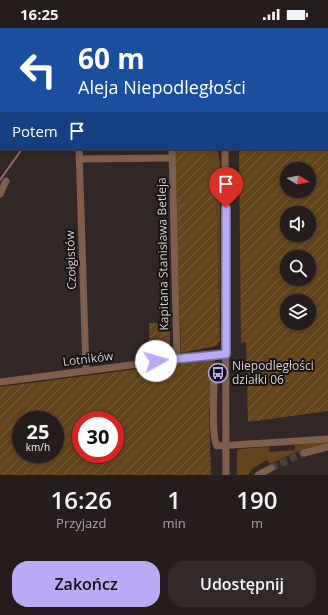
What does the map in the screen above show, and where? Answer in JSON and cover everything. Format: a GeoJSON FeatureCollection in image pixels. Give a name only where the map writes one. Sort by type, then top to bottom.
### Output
{"type":"FeatureCollection","features":[{"type":"Feature","properties":{"kind":"street","name":"Czołgistów"},"geometry":{"type":"LineString","coordinates":[[79,150],[86,371]]}},
{"type":"Feature","properties":{"kind":"street","name":"Kapitana Stanisława Betleja"},"geometry":{"type":"LineString","coordinates":[[172,150],[177,359]]}},
{"type":"Feature","properties":{"kind":"street"},"geometry":{"type":"LineString","coordinates":[[225,150],[226,475]]}},
{"type":"Feature","properties":{"kind":"street"},"geometry":{"type":"LineString","coordinates":[[79,159],[172,158]]}},
{"type":"Feature","properties":{"kind":"street"},"geometry":{"type":"LineString","coordinates":[[0,194],[6,181]]}},
{"type":"Feature","properties":{"kind":"street","name":"Lotników"},"geometry":{"type":"LineString","coordinates":[[0,382],[226,354]]}},
{"type":"Feature","properties":{"kind":"street"},"geometry":{"type":"LineString","coordinates":[[214,381],[214,430],[215,443],[217,446],[328,438]]}},
{"type":"Feature","properties":{"kind":"street"},"geometry":{"type":"LineString","coordinates":[[304,453],[328,447]]}},
{"type":"Feature","properties":{"kind":"street"},"geometry":{"type":"LineString","coordinates":[[258,475],[271,468]]}},
{"type":"Feature","properties":{"kind":"shaded area"},"geometry":{"type":"Polygon","coordinates":[[[175,150],[215,150],[216,155],[207,155],[207,182],[216,182],[220,341],[216,346],[181,353],[175,150]]]}},
{"type":"Feature","properties":{"kind":"shaded area"},"geometry":{"type":"Polygon","coordinates":[[[215,150],[218,150],[220,163],[220,339],[216,182],[207,182],[207,155],[216,154],[215,150]]]}},
{"type":"Feature","properties":{"kind":"shaded area"},"geometry":{"type":"Polygon","coordinates":[[[239,150],[328,150],[328,411],[248,422],[246,342],[241,343],[239,150]]]}},
{"type":"Feature","properties":{"kind":"shaded area"},"geometry":{"type":"Polygon","coordinates":[[[149,323],[170,323],[170,351],[168,354],[150,356],[149,323]]]}},
{"type":"Feature","properties":{"kind":"shaded area"},"geometry":{"type":"Polygon","coordinates":[[[215,359],[209,412],[211,475],[0,475],[0,387],[215,359]]]}},
{"type":"Feature","properties":{"kind":"shaded area"},"geometry":{"type":"Polygon","coordinates":[[[328,442],[328,445],[305,449],[270,464],[267,460],[253,468],[248,475],[237,475],[237,451],[239,449],[269,447],[270,452],[295,450],[295,445],[328,442]]]}},
{"type":"Feature","properties":{"kind":"waterway"},"geometry":{"type":"LineString","coordinates":[[0,180],[21,150]]}},
{"type":"Feature","properties":{"kind":"tunnel"},"geometry":{"type":"LineString","coordinates":[[271,468],[304,453]]}},
{"type":"Feature","properties":{"kind":"place","name":"Niepodległości działki 06"},"geometry":{"type":"Point","coordinates":[218,373]}},
{"type":"Feature","properties":{"kind":"route"},"geometry":{"type":"LineString","coordinates":[[156,361],[226,354],[226,208]]}}]}
